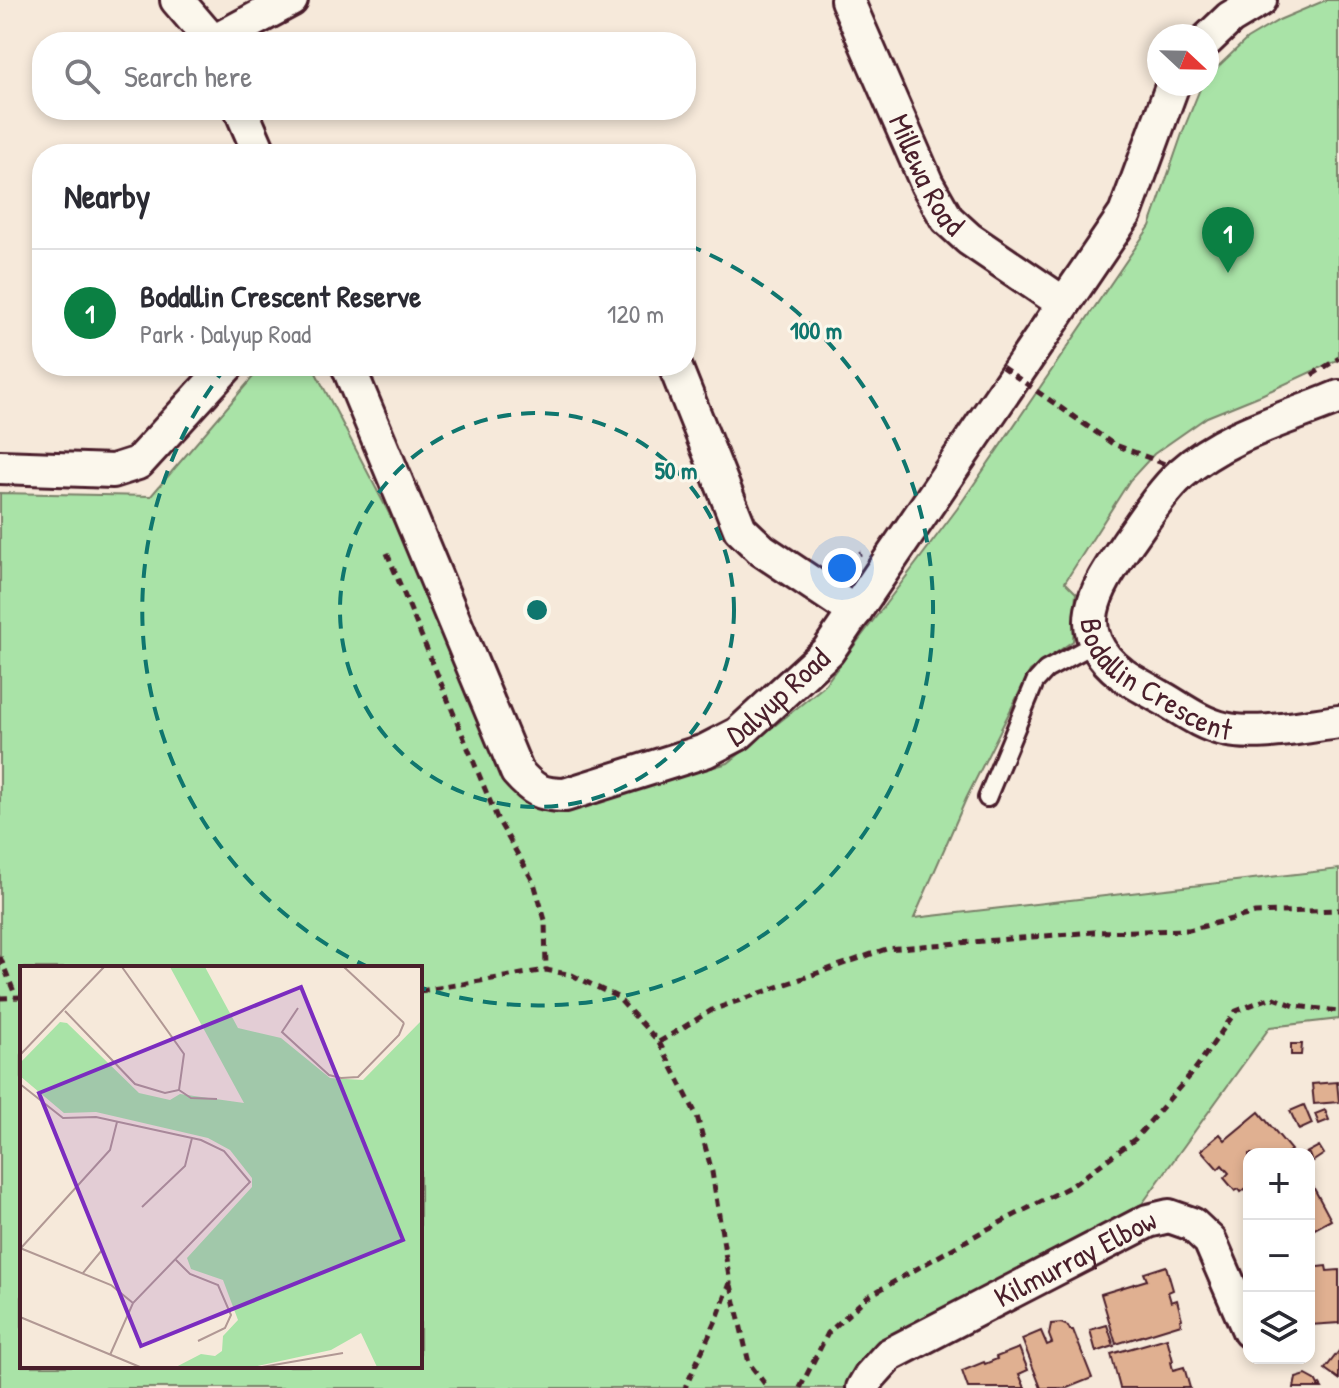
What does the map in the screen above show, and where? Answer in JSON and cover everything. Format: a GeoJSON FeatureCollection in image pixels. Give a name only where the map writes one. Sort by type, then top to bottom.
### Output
{"type":"FeatureCollection","features":[{"type":"Feature","properties":{"kind":"street"},"geometry":{"type":"LineString","coordinates":[[177,0],[204,32]]}},
{"type":"Feature","properties":{"kind":"street"},"geometry":{"type":"LineString","coordinates":[[232,32],[291,0]]}},
{"type":"Feature","properties":{"kind":"street","name":"Millewa Road"},"geometry":{"type":"LineString","coordinates":[[847,0],[927,184],[947,219],[969,239],[1063,303]]}},
{"type":"Feature","properties":{"kind":"street"},"geometry":{"type":"LineString","coordinates":[[1219,29],[1260,0]]}},
{"type":"Feature","properties":{"kind":"street","name":"Dalyup Road"},"geometry":{"type":"LineString","coordinates":[[352,376],[517,772],[530,786],[547,795],[565,795],[705,751],[738,734],[828,651],[1008,371],[1063,303],[1125,214],[1169,96]]}},
{"type":"Feature","properties":{"kind":"street"},"geometry":{"type":"LineString","coordinates":[[245,120],[256,144]]}},
{"type":"Feature","properties":{"kind":"street"},"geometry":{"type":"LineString","coordinates":[[0,467],[113,471],[138,463],[218,376]]}},
{"type":"Feature","properties":{"kind":"street"},"geometry":{"type":"LineString","coordinates":[[679,376],[740,529],[762,550],[855,612]]}},
{"type":"Feature","properties":{"kind":"street","name":"Bodallin Crescent"},"geometry":{"type":"LineString","coordinates":[[1339,397],[1233,440],[1178,476],[1107,573],[1094,596],[1091,624],[1101,653],[1124,676],[1206,723],[1224,729],[1252,732],[1339,722]]}},
{"type":"Feature","properties":{"kind":"street","name":"Kilmurray Elbow"},"geometry":{"type":"LineString","coordinates":[[863,1388],[889,1355],[1148,1221],[1169,1216],[1192,1224],[1210,1241],[1243,1317]]}},
{"type":"Feature","properties":{"kind":"lane"},"geometry":{"type":"LineString","coordinates":[[987,798],[1035,682],[1046,670],[1096,643]]}},
{"type":"Feature","properties":{"kind":"path"},"geometry":{"type":"LineString","coordinates":[[1008,371],[1113,444],[1165,464]]}},
{"type":"Feature","properties":{"kind":"path"},"geometry":{"type":"LineString","coordinates":[[387,553],[497,818],[534,883],[545,920],[546,970]]}},
{"type":"Feature","properties":{"kind":"path"},"geometry":{"type":"LineString","coordinates":[[659,1042],[712,1010],[886,949],[1094,932],[1189,930],[1255,913],[1339,910]]}},
{"type":"Feature","properties":{"kind":"path"},"geometry":{"type":"LineString","coordinates":[[0,957],[19,997],[0,998]]}},
{"type":"Feature","properties":{"kind":"path"},"geometry":{"type":"LineString","coordinates":[[422,991],[546,970],[572,975],[617,997],[659,1042],[697,1116],[712,1172],[730,1280],[749,1363],[768,1388]]}},
{"type":"Feature","properties":{"kind":"path"},"geometry":{"type":"LineString","coordinates":[[800,1388],[828,1333],[867,1297],[1073,1185],[1135,1139],[1196,1068],[1236,1011],[1272,997],[1295,1006],[1339,1011]]}},
{"type":"Feature","properties":{"kind":"path"},"geometry":{"type":"LineString","coordinates":[[685,1388],[718,1316],[730,1280]]}},
{"type":"Feature","properties":{"kind":"green space"},"geometry":{"type":"Polygon","coordinates":[[[1326,0],[1339,0],[1339,359],[1207,417],[1154,454],[1130,480],[1065,582],[1076,593],[1073,641],[1030,671],[966,799],[914,918],[1339,869],[1339,1019],[1270,1027],[1142,1204],[874,1350],[855,1388],[0,1388],[0,493],[151,496],[254,376],[318,376],[392,519],[519,798],[560,811],[728,763],[823,687],[957,509],[1150,226],[1197,96],[1219,96],[1219,66],[1247,39],[1279,20],[1326,0]]]}},
{"type":"Feature","properties":{"kind":"building"},"geometry":{"type":"Polygon","coordinates":[[[1291,1044],[1302,1044],[1301,1055],[1291,1055],[1291,1044]]]}},
{"type":"Feature","properties":{"kind":"building"},"geometry":{"type":"Polygon","coordinates":[[[1337,1082],[1339,1102],[1314,1104],[1312,1084],[1337,1082]]]}},
{"type":"Feature","properties":{"kind":"building"},"geometry":{"type":"Polygon","coordinates":[[[1304,1105],[1312,1124],[1299,1130],[1290,1111],[1304,1105]]]}},
{"type":"Feature","properties":{"kind":"building"},"geometry":{"type":"Polygon","coordinates":[[[1325,1110],[1329,1120],[1319,1124],[1315,1114],[1325,1110]]]}},
{"type":"Feature","properties":{"kind":"building"},"geometry":{"type":"Polygon","coordinates":[[[1259,1112],[1289,1148],[1243,1148],[1241,1192],[1239,1189],[1235,1191],[1224,1178],[1229,1173],[1222,1165],[1218,1169],[1201,1150],[1220,1134],[1225,1140],[1259,1112]]]}},
{"type":"Feature","properties":{"kind":"building"},"geometry":{"type":"Polygon","coordinates":[[[1319,1146],[1324,1154],[1315,1160],[1315,1148],[1319,1146]]]}},
{"type":"Feature","properties":{"kind":"building"},"geometry":{"type":"Polygon","coordinates":[[[1315,1190],[1331,1220],[1315,1229],[1315,1190]]]}},
{"type":"Feature","properties":{"kind":"building"},"geometry":{"type":"Polygon","coordinates":[[[1166,1266],[1173,1290],[1168,1292],[1171,1302],[1177,1300],[1181,1324],[1116,1344],[1101,1294],[1147,1280],[1144,1273],[1166,1266]]]}},
{"type":"Feature","properties":{"kind":"building"},"geometry":{"type":"Polygon","coordinates":[[[1326,1266],[1327,1271],[1339,1270],[1339,1323],[1315,1325],[1315,1267],[1326,1266]]]}},
{"type":"Feature","properties":{"kind":"building"},"geometry":{"type":"Polygon","coordinates":[[[1061,1323],[1073,1330],[1092,1378],[1067,1388],[1041,1388],[1022,1339],[1041,1331],[1047,1345],[1052,1343],[1049,1335],[1051,1324],[1061,1323]]]}},
{"type":"Feature","properties":{"kind":"building"},"geometry":{"type":"Polygon","coordinates":[[[1107,1325],[1114,1346],[1096,1352],[1090,1330],[1107,1325]]]}},
{"type":"Feature","properties":{"kind":"building"},"geometry":{"type":"Polygon","coordinates":[[[1167,1338],[1173,1370],[1184,1367],[1190,1388],[1120,1388],[1111,1354],[1167,1338]]]}},
{"type":"Feature","properties":{"kind":"building"},"geometry":{"type":"Polygon","coordinates":[[[1019,1348],[1028,1370],[1019,1374],[1025,1388],[968,1388],[962,1371],[1019,1348]]]}},
{"type":"Feature","properties":{"kind":"building"},"geometry":{"type":"Polygon","coordinates":[[[1339,1351],[1339,1379],[1325,1369],[1339,1351]]]}},
{"type":"Feature","properties":{"kind":"building"},"geometry":{"type":"Polygon","coordinates":[[[1306,1375],[1322,1388],[1294,1388],[1296,1378],[1306,1375]]]}},
{"type":"Feature","properties":{"kind":"place","name":"Bodallin Crescent Reserve"},"geometry":{"type":"Point","coordinates":[1228,273]}}]}
